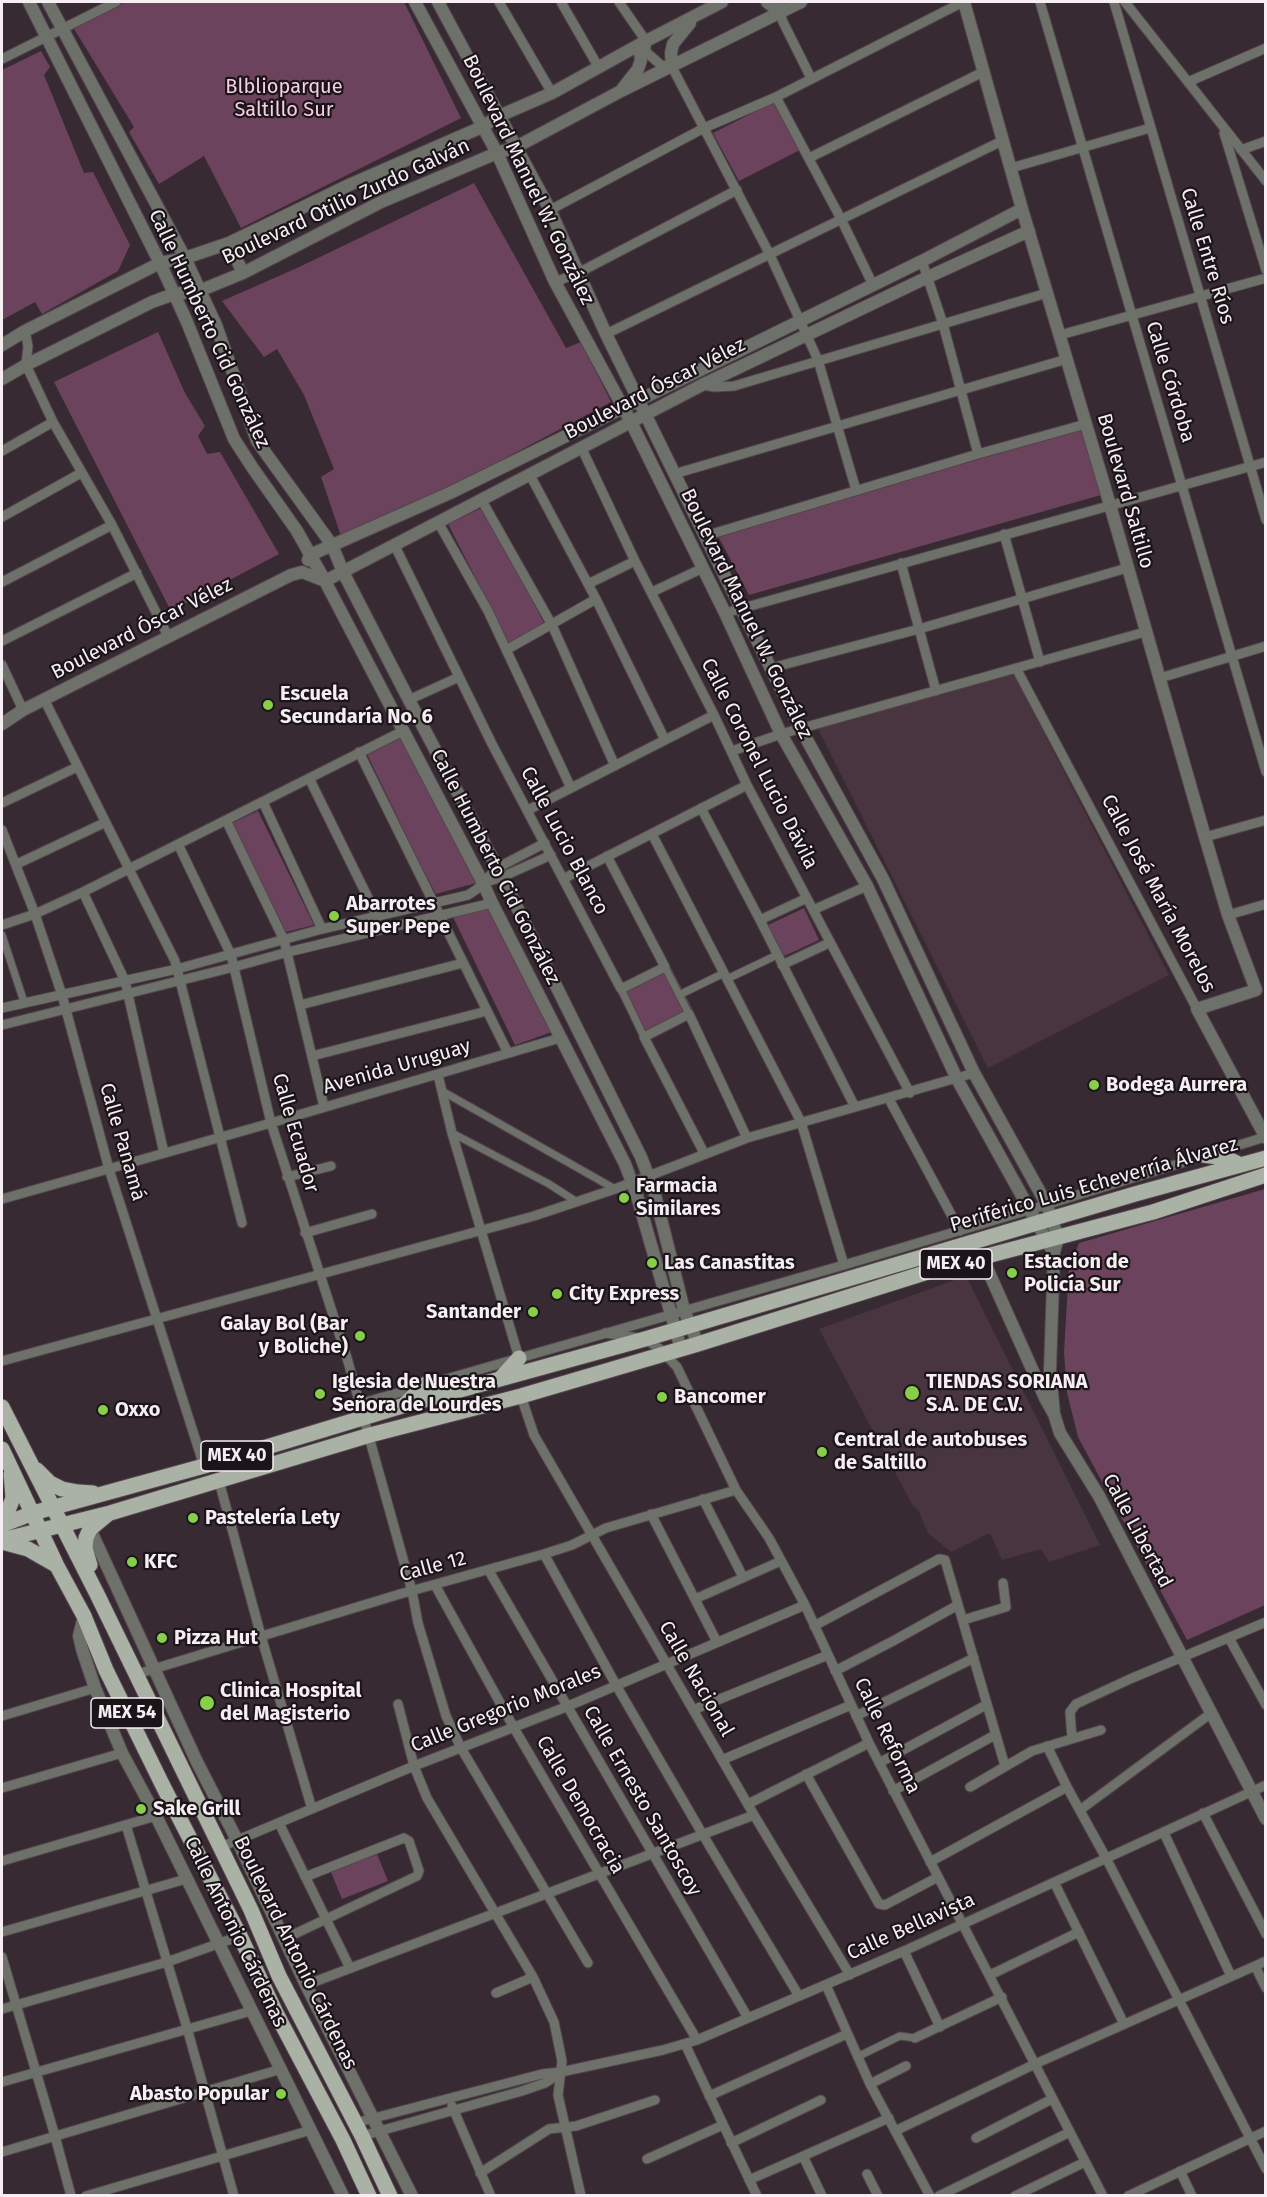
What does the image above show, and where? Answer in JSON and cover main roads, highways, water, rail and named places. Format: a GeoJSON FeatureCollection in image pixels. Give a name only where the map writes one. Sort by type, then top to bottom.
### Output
{"type":"FeatureCollection","features":[{"type":"Feature","properties":{"kind":"main road"},"geometry":{"type":"LineString","coordinates":[[1203,1155],[1226,1158],[1241,1165]]}},
{"type":"Feature","properties":{"kind":"main road","name":"Periférico Luis Echeverría Álvarez"},"geometry":{"type":"LineString","coordinates":[[2,1524],[33,1513],[204,1466],[361,1411],[402,1406],[645,1339],[1042,1214],[1266,1158]]}},
{"type":"Feature","properties":{"kind":"main road","name":"Periférico Luis Echeverría Álvarez"},"geometry":{"type":"LineString","coordinates":[[2,1541],[110,1513],[370,1436],[666,1354],[982,1257],[1052,1244],[1266,1175]]}},
{"type":"Feature","properties":{"kind":"main road"},"geometry":{"type":"LineString","coordinates":[[500,1379],[519,1358]]}},
{"type":"Feature","properties":{"kind":"main road"},"geometry":{"type":"LineString","coordinates":[[402,1406],[426,1384]]}},
{"type":"Feature","properties":{"kind":"main road","name":"Boulevard Antonio Cárdenas"},"geometry":{"type":"LineString","coordinates":[[3,1414],[97,1594],[221,1847],[279,1976],[390,2196]]}},
{"type":"Feature","properties":{"kind":"main road"},"geometry":{"type":"LineString","coordinates":[[2,1518],[13,1498],[5,1456]]}},
{"type":"Feature","properties":{"kind":"main road","name":"Boulevard Antonio Cárdenas"},"geometry":{"type":"LineString","coordinates":[[5,1456],[57,1566],[84,1616],[106,1670],[186,1833],[233,1922],[229,1940],[247,1951],[369,2196]]}},
{"type":"Feature","properties":{"kind":"main road"},"geometry":{"type":"LineString","coordinates":[[29,1461],[50,1483],[62,1489],[110,1493]]}},
{"type":"Feature","properties":{"kind":"main road"},"geometry":{"type":"LineString","coordinates":[[97,1594],[85,1548],[86,1538],[90,1530],[110,1513]]}},
{"type":"Feature","properties":{"kind":"main road"},"geometry":{"type":"LineString","coordinates":[[2,1541],[28,1549],[57,1566]]}},
{"type":"Feature","properties":{"kind":"main road"},"geometry":{"type":"LineString","coordinates":[[229,1940],[246,1929],[251,1910]]}},
{"type":"Feature","properties":{"kind":"main road"},"geometry":{"type":"LineString","coordinates":[[229,1940],[255,1944],[279,1976]]}},
{"type":"Feature","properties":{"kind":"place","name":"Escuela Secundaría No. 6"},"geometry":{"type":"Point","coordinates":[268,705]}},
{"type":"Feature","properties":{"kind":"place","name":"Abarrotes Super Pepe"},"geometry":{"type":"Point","coordinates":[334,916]}},
{"type":"Feature","properties":{"kind":"place","name":"Bodega Aurrera"},"geometry":{"type":"Point","coordinates":[1094,1085]}},
{"type":"Feature","properties":{"kind":"place","name":"Farmacia Similares"},"geometry":{"type":"Point","coordinates":[624,1198]}},
{"type":"Feature","properties":{"kind":"place","name":"Las Canastitas"},"geometry":{"type":"Point","coordinates":[652,1263]}},
{"type":"Feature","properties":{"kind":"place","name":"Estacion de Policía Sur"},"geometry":{"type":"Point","coordinates":[1012,1273]}},
{"type":"Feature","properties":{"kind":"place","name":"City Express"},"geometry":{"type":"Point","coordinates":[557,1294]}},
{"type":"Feature","properties":{"kind":"place","name":"Santander"},"geometry":{"type":"Point","coordinates":[533,1312]}},
{"type":"Feature","properties":{"kind":"place","name":"Galay Bol (Bar y Boliche)"},"geometry":{"type":"Point","coordinates":[360,1336]}},
{"type":"Feature","properties":{"kind":"place","name":"TIENDAS SORIANA S.A. DE C.V."},"geometry":{"type":"Point","coordinates":[912,1393]}},
{"type":"Feature","properties":{"kind":"place","name":"Iglesia de Nuestra Señora de Lourdes"},"geometry":{"type":"Point","coordinates":[320,1394]}},
{"type":"Feature","properties":{"kind":"place","name":"Bancomer"},"geometry":{"type":"Point","coordinates":[662,1397]}},
{"type":"Feature","properties":{"kind":"place","name":"Oxxo"},"geometry":{"type":"Point","coordinates":[103,1410]}},
{"type":"Feature","properties":{"kind":"place","name":"Central de autobuses de Saltillo"},"geometry":{"type":"Point","coordinates":[822,1452]}},
{"type":"Feature","properties":{"kind":"place","name":"Pastelería Lety"},"geometry":{"type":"Point","coordinates":[193,1518]}},
{"type":"Feature","properties":{"kind":"place","name":"KFC"},"geometry":{"type":"Point","coordinates":[132,1562]}},
{"type":"Feature","properties":{"kind":"place","name":"Pizza Hut"},"geometry":{"type":"Point","coordinates":[162,1638]}},
{"type":"Feature","properties":{"kind":"place","name":"Clinica Hospital del Magisterio"},"geometry":{"type":"Point","coordinates":[207,1703]}},
{"type":"Feature","properties":{"kind":"place","name":"Sake Grill"},"geometry":{"type":"Point","coordinates":[141,1809]}},
{"type":"Feature","properties":{"kind":"place","name":"Abasto Popular"},"geometry":{"type":"Point","coordinates":[281,2094]}},
{"type":"Feature","properties":{"kind":"park label","name":"Blblioparque Saltillo Sur"},"geometry":{"type":"Point","coordinates":[284,98]}}]}
